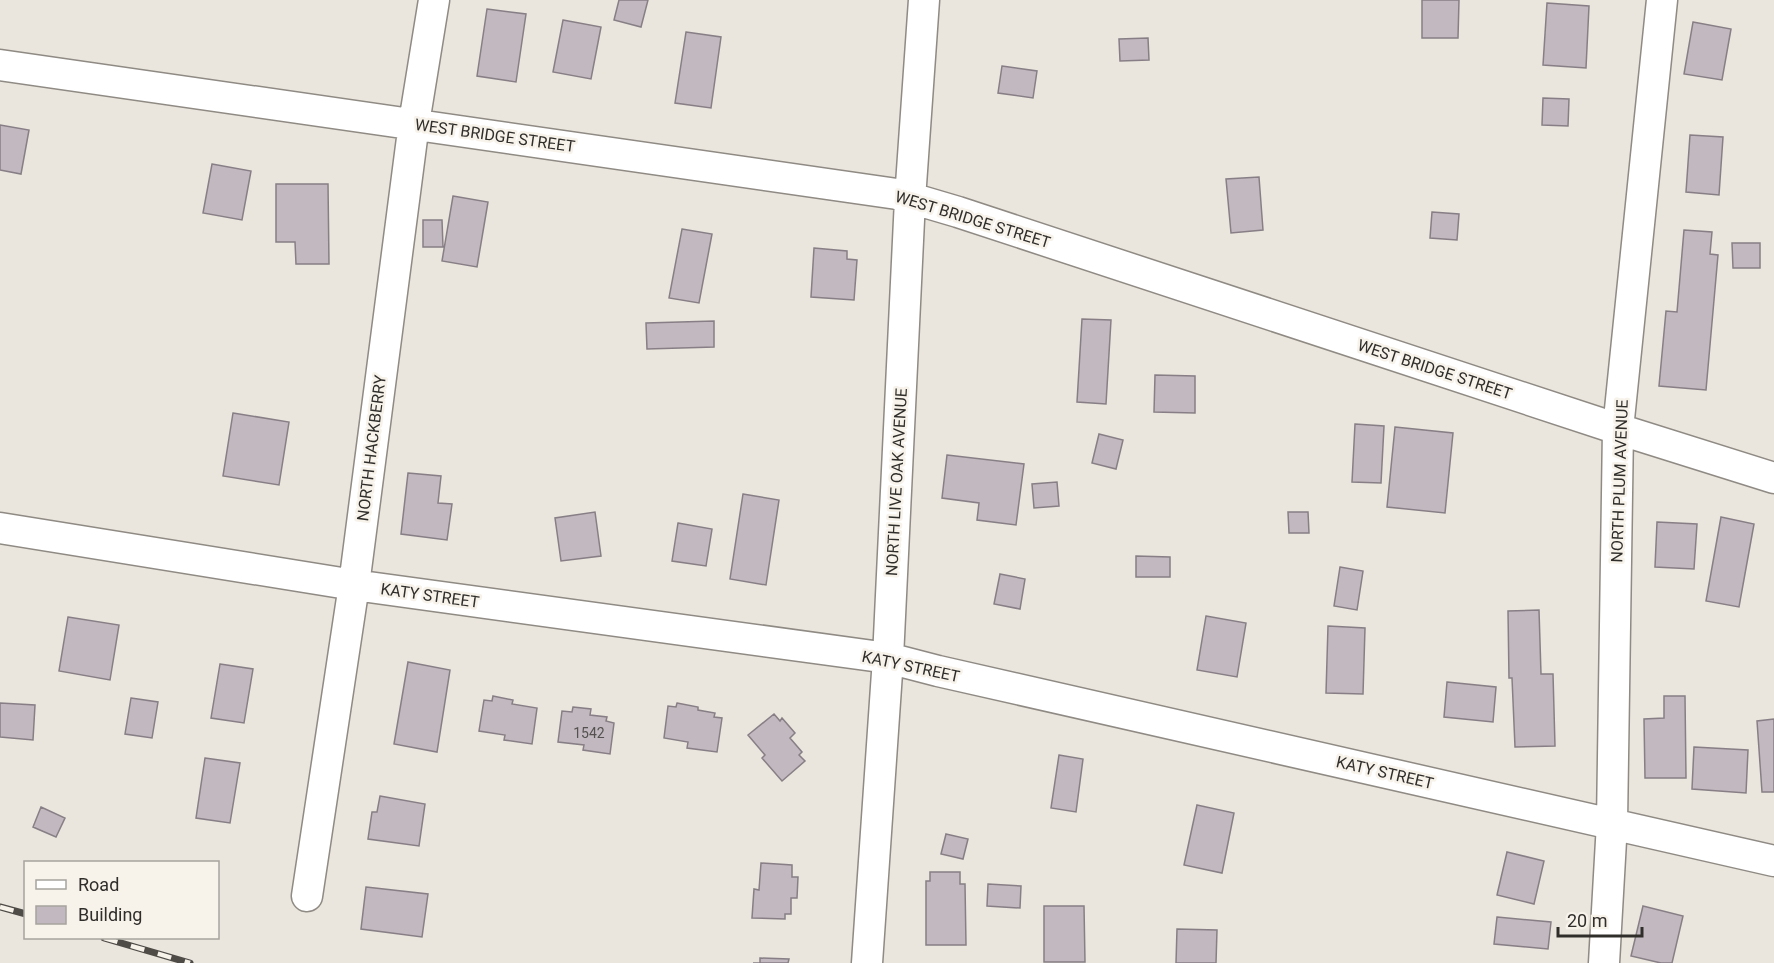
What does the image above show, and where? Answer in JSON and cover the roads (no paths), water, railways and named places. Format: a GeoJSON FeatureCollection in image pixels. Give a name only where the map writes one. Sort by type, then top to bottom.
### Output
{"type":"FeatureCollection","features":[{"type":"Feature","properties":{"kind":"street","name":"NORTH HACKBERRY"},"geometry":{"type":"LineString","coordinates":[[307,896],[354,585],[414,123],[434,0]]}},
{"type":"Feature","properties":{"kind":"street","name":"NORTH LIVE OAK AVENUE"},"geometry":{"type":"LineString","coordinates":[[867,963],[888,658],[910,199],[924,0]]}},
{"type":"Feature","properties":{"kind":"street","name":"NORTH PLUM AVENUE"},"geometry":{"type":"LineString","coordinates":[[1604,963],[1612,824],[1618,429],[1662,0]]}},
{"type":"Feature","properties":{"kind":"street","name":"WEST BRIDGE STREET"},"geometry":{"type":"LineString","coordinates":[[0,65],[897,194],[1774,478]]}},
{"type":"Feature","properties":{"kind":"street","name":"KATY STREET"},"geometry":{"type":"LineString","coordinates":[[0,528],[354,585],[888,658],[1774,861]]}},
{"type":"Feature","properties":{"kind":"railway"},"geometry":{"type":"LineString","coordinates":[[0,907],[24,913]]}},
{"type":"Feature","properties":{"kind":"railway"},"geometry":{"type":"LineString","coordinates":[[107,939],[190,963]]}}]}
